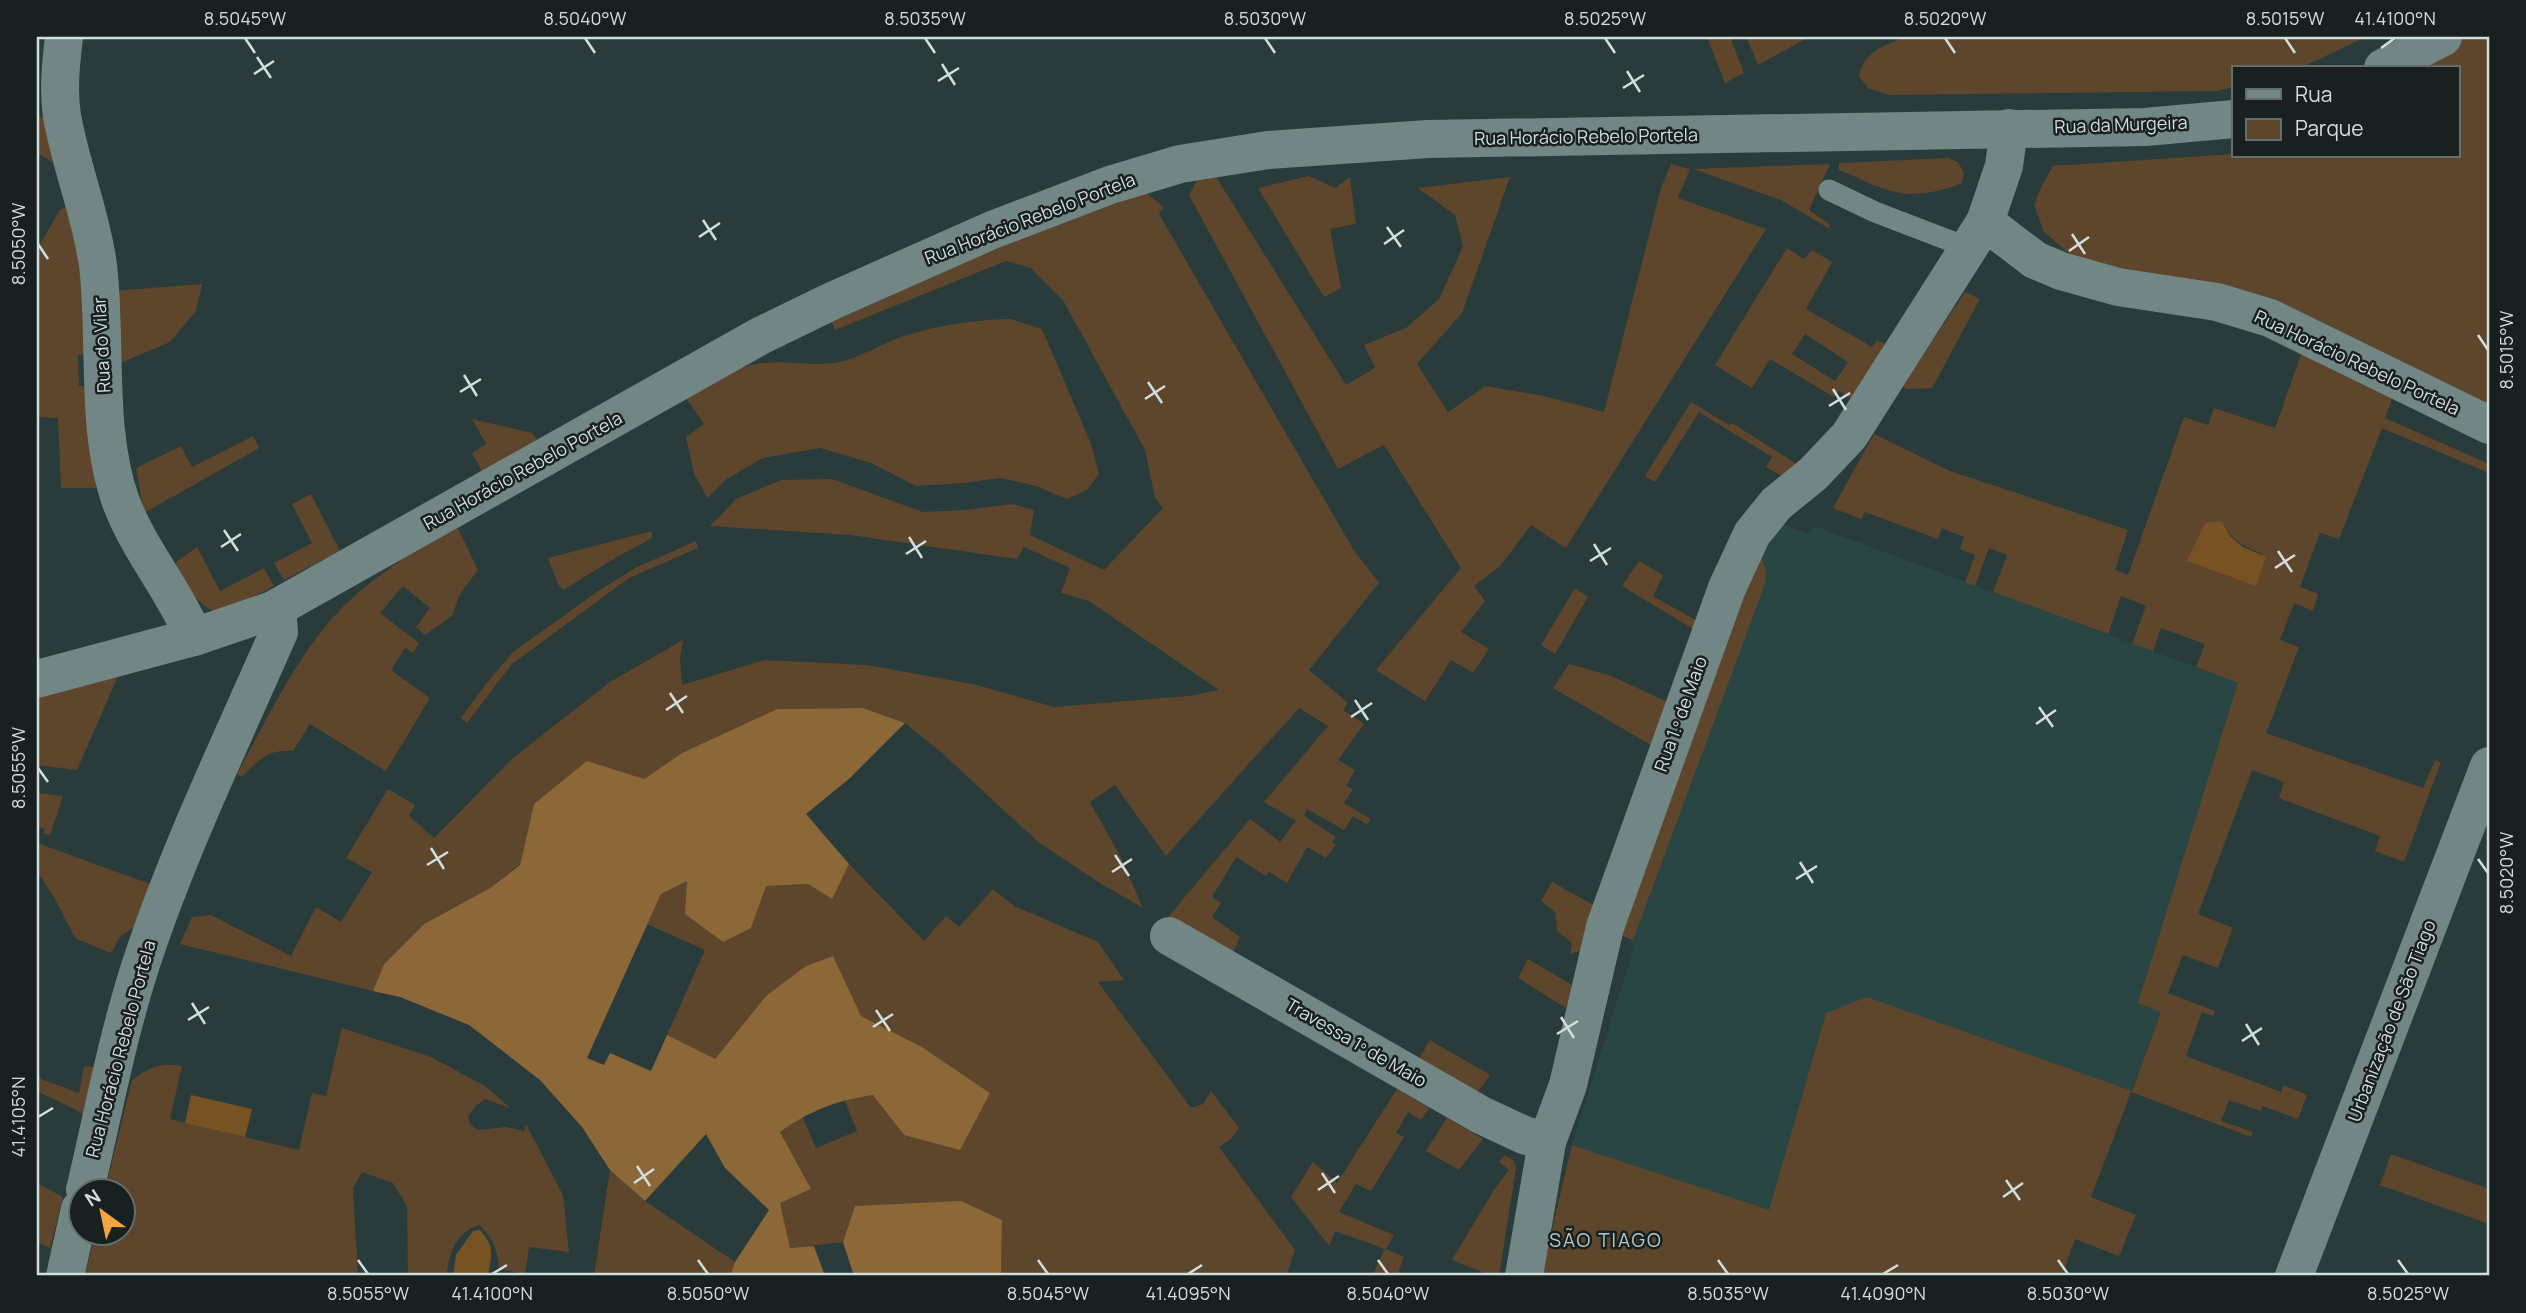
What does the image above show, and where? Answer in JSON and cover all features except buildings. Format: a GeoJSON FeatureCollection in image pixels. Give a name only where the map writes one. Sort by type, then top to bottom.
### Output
{"type":"FeatureCollection","features":[{"type":"Feature","properties":{"kind":"street","name":"Rua do Vilar"},"geometry":{"type":"LineString","coordinates":[[64,37],[60,67],[62,113],[98,266],[104,382],[112,465],[121,500],[133,530],[186,617],[194,637]]}},
{"type":"Feature","properties":{"kind":"street"},"geometry":{"type":"LineString","coordinates":[[2397,61],[2443,37]]}},
{"type":"Feature","properties":{"kind":"street","name":"Rua da Murgeira"},"geometry":{"type":"LineString","coordinates":[[2009,128],[2145,127],[2232,119]]}},
{"type":"Feature","properties":{"kind":"street"},"geometry":{"type":"LineString","coordinates":[[1977,235],[2004,166],[2009,128]]}},
{"type":"Feature","properties":{"kind":"street","name":"Rua Horácio Rebelo Portela"},"geometry":{"type":"LineString","coordinates":[[88,1176],[117,1052],[146,949],[194,825],[279,632],[278,620],[273,610],[760,336],[992,230],[1111,185],[1180,164],[1268,150],[1428,139],[2009,128]]}},
{"type":"Feature","properties":{"kind":"street","name":"Rua Horácio Rebelo Portela"},"geometry":{"type":"LineString","coordinates":[[1977,235],[2061,271],[2118,287],[2217,302],[2270,318],[2489,425]]}},
{"type":"Feature","properties":{"kind":"street","name":"Rua 1.º de Maio"},"geometry":{"type":"LineString","coordinates":[[1524,1276],[1547,1142],[1568,1086],[1605,927],[1732,577],[1752,534],[1776,504],[1813,474],[1849,436],[1977,235]]}},
{"type":"Feature","properties":{"kind":"street"},"geometry":{"type":"LineString","coordinates":[[37,679],[194,637],[273,610]]}},
{"type":"Feature","properties":{"kind":"street","name":"Urbanização de São Tiago"},"geometry":{"type":"LineString","coordinates":[[2294,1276],[2489,766]]}},
{"type":"Feature","properties":{"kind":"street","name":"Travessa 1º de Maio"},"geometry":{"type":"LineString","coordinates":[[1169,936],[1481,1115],[1524,1135],[1547,1142]]}},
{"type":"Feature","properties":{"kind":"street"},"geometry":{"type":"LineString","coordinates":[[65,1276],[72,1246]]}},
{"type":"Feature","properties":{"kind":"lane","name":"Rua Horácio Rebelo Portela"},"geometry":{"type":"LineString","coordinates":[[1829,190],[1875,212],[1977,235]]}},
{"type":"Feature","properties":{"kind":"shaded area"},"geometry":{"type":"Polygon","coordinates":[[[2221,521],[2231,537],[2243,547],[2266,557],[2256,586],[2187,561],[2205,523],[2221,521]]]}},
{"type":"Feature","properties":{"kind":"shaded area"},"geometry":{"type":"Polygon","coordinates":[[[1782,524],[1810,534],[1814,526],[2280,698],[2120,1120],[1826,1013],[1769,1211],[1572,1145],[1634,947],[1632,940],[1618,934],[1742,589],[1782,524]]]}},
{"type":"Feature","properties":{"kind":"shaded area"},"geometry":{"type":"Polygon","coordinates":[[[863,708],[905,723],[850,778],[806,814],[849,864],[832,899],[808,884],[766,886],[751,928],[723,942],[685,914],[687,881],[661,894],[587,1058],[604,1065],[610,1053],[651,1071],[667,1035],[715,1059],[766,996],[806,966],[833,956],[861,1016],[922,1047],[990,1093],[960,1150],[904,1135],[873,1095],[824,1108],[780,1132],[811,1189],[780,1203],[790,1248],[814,1246],[825,1276],[730,1276],[735,1262],[769,1210],[725,1168],[706,1134],[645,1201],[610,1170],[582,1127],[540,1080],[469,1025],[400,997],[373,991],[384,964],[424,924],[490,888],[520,865],[534,804],[587,761],[644,779],[682,753],[777,709],[863,708]]]}},
{"type":"Feature","properties":{"kind":"shaded area"},"geometry":{"type":"Polygon","coordinates":[[[191,1095],[252,1109],[245,1137],[185,1123],[191,1095]]]}},
{"type":"Feature","properties":{"kind":"shaded area"},"geometry":{"type":"Polygon","coordinates":[[[961,1201],[1002,1220],[1001,1276],[854,1276],[843,1242],[855,1206],[961,1201]]]}},
{"type":"Feature","properties":{"kind":"shaded area"},"geometry":{"type":"Polygon","coordinates":[[[480,1230],[490,1247],[488,1276],[453,1276],[456,1255],[473,1231],[480,1230]]]}},
{"type":"Feature","properties":{"kind":"green space"},"geometry":{"type":"Polygon","coordinates":[[[1707,37],[1730,37],[1744,73],[1725,83],[1707,37]]]}},
{"type":"Feature","properties":{"kind":"green space"},"geometry":{"type":"Polygon","coordinates":[[[1746,37],[1809,37],[1758,65],[1746,37]]]}},
{"type":"Feature","properties":{"kind":"green space"},"geometry":{"type":"Polygon","coordinates":[[[1904,37],[2366,37],[2304,66],[2232,66],[2232,87],[2217,91],[1889,95],[1868,88],[1859,76],[1866,60],[1882,47],[1904,37]]]}},
{"type":"Feature","properties":{"kind":"green space"},"geometry":{"type":"Polygon","coordinates":[[[2395,37],[2489,37],[2489,412],[2068,253],[2044,232],[2034,205],[2053,166],[2232,154],[2232,158],[2460,158],[2460,66],[2420,66],[2395,37]]]}},
{"type":"Feature","properties":{"kind":"green space"},"geometry":{"type":"Polygon","coordinates":[[[37,117],[49,117],[65,169],[37,153],[37,117]]]}},
{"type":"Feature","properties":{"kind":"green space"},"geometry":{"type":"Polygon","coordinates":[[[1948,158],[1958,162],[1964,173],[1962,183],[1938,191],[1920,193],[1889,190],[1839,170],[1839,163],[1948,158]]]}},
{"type":"Feature","properties":{"kind":"green space"},"geometry":{"type":"Polygon","coordinates":[[[1671,164],[1690,169],[1678,198],[1766,229],[1566,548],[1531,525],[1501,565],[1474,586],[1485,601],[1461,632],[1489,649],[1473,673],[1451,660],[1425,701],[1376,670],[1461,568],[1384,445],[1338,469],[1189,195],[1200,174],[1213,172],[1346,385],[1375,368],[1364,345],[1406,328],[1439,299],[1463,246],[1455,215],[1418,188],[1510,177],[1462,313],[1417,364],[1448,412],[1486,386],[1544,396],[1604,412],[1661,188],[1671,164]]]}},
{"type":"Feature","properties":{"kind":"green space"},"geometry":{"type":"Polygon","coordinates":[[[1830,164],[1809,210],[1829,224],[1830,229],[1781,200],[1693,169],[1830,164]]]}},
{"type":"Feature","properties":{"kind":"green space"},"geometry":{"type":"Polygon","coordinates":[[[1309,176],[1335,188],[1350,177],[1356,224],[1330,229],[1341,288],[1324,297],[1258,188],[1309,176]]]}},
{"type":"Feature","properties":{"kind":"green space"},"geometry":{"type":"Polygon","coordinates":[[[1145,192],[1164,207],[1159,214],[1353,549],[1379,583],[1309,670],[1348,703],[1343,710],[1364,724],[1338,760],[1355,770],[1346,786],[1353,789],[1344,803],[1371,819],[1367,824],[1353,816],[1344,830],[1307,809],[1304,816],[1336,837],[1332,842],[1336,845],[1326,858],[1307,847],[1287,883],[1269,872],[1266,876],[1236,857],[1212,897],[1221,903],[1212,917],[1240,937],[1232,954],[1168,917],[1250,819],[1280,842],[1296,821],[1264,802],[1328,726],[1299,708],[1166,856],[1115,785],[1090,802],[1121,858],[1143,908],[1038,842],[942,753],[905,723],[863,708],[777,709],[682,753],[644,779],[534,804],[520,864],[490,888],[424,924],[384,964],[373,991],[180,944],[192,917],[211,915],[291,956],[316,907],[341,922],[372,872],[346,858],[388,789],[415,805],[409,816],[434,838],[513,758],[610,682],[683,640],[680,659],[682,685],[764,660],[867,665],[977,685],[1054,707],[1188,696],[1219,690],[1089,601],[1061,593],[1070,568],[1024,547],[1017,559],[850,535],[710,526],[736,499],[781,480],[832,479],[923,512],[1012,504],[1034,510],[1030,535],[1104,570],[1163,508],[1155,498],[1145,450],[1063,300],[1031,268],[1006,261],[835,330],[832,322],[1044,227],[1145,192]]]}},
{"type":"Feature","properties":{"kind":"green space"},"geometry":{"type":"Polygon","coordinates":[[[71,204],[86,310],[87,354],[78,355],[79,386],[89,386],[96,488],[61,488],[58,418],[37,417],[37,249],[60,210],[71,204]]]}},
{"type":"Feature","properties":{"kind":"green space"},"geometry":{"type":"Polygon","coordinates":[[[1787,248],[1804,259],[1812,250],[1832,262],[1806,309],[1872,347],[1877,340],[1885,344],[1852,399],[1839,391],[1834,397],[1770,359],[1752,388],[1715,365],[1787,248]],[[1805,334],[1792,354],[1835,381],[1848,362],[1805,334]]]}},
{"type":"Feature","properties":{"kind":"green space"},"geometry":{"type":"Polygon","coordinates":[[[202,284],[196,311],[170,342],[116,365],[113,291],[202,284]]]}},
{"type":"Feature","properties":{"kind":"green space"},"geometry":{"type":"Polygon","coordinates":[[[1965,292],[1980,299],[1932,388],[1907,389],[1902,386],[1965,292]]]}},
{"type":"Feature","properties":{"kind":"green space"},"geometry":{"type":"Polygon","coordinates":[[[1010,319],[1042,329],[1091,444],[1099,474],[1087,490],[1067,499],[1036,486],[1000,478],[916,486],[871,463],[820,448],[763,458],[725,480],[707,498],[694,473],[686,437],[704,424],[684,395],[723,375],[754,364],[834,363],[930,329],[1010,319]]]}},
{"type":"Feature","properties":{"kind":"green space"},"geometry":{"type":"Polygon","coordinates":[[[2303,349],[2393,396],[2385,418],[2489,464],[2489,473],[2382,428],[2339,539],[2320,533],[2300,587],[2318,594],[2313,611],[2294,603],[2280,640],[2299,647],[2266,733],[2423,788],[2435,760],[2441,762],[2404,862],[2375,851],[2380,836],[2279,798],[2284,782],[2252,770],[2198,914],[2233,928],[2218,968],[2183,955],[2168,993],[2215,1011],[2213,1016],[2202,1012],[2186,1056],[2281,1092],[2283,1085],[2307,1095],[2298,1119],[2263,1106],[2261,1111],[2229,1100],[2221,1121],[2253,1132],[2251,1137],[2131,1092],[2091,1197],[2136,1215],[2119,1256],[2075,1239],[2062,1276],[1543,1276],[1572,1145],[1769,1210],[1826,1013],[1867,997],[2132,1091],[2161,1012],[2138,1003],[2238,683],[2196,667],[2205,644],[2161,628],[2153,651],[2132,644],[2146,606],[2121,596],[2108,634],[1993,592],[2007,555],[1989,548],[1975,586],[1965,582],[1975,555],[1960,549],[1964,537],[1942,528],[1938,539],[1865,512],[1861,519],[1833,508],[1874,434],[1950,471],[2128,530],[2115,570],[2128,575],[2184,417],[2208,425],[2214,408],[2275,428],[2303,349]],[[2221,522],[2205,524],[2188,561],[2263,554],[2239,542],[2221,522]]]}},
{"type":"Feature","properties":{"kind":"green space"},"geometry":{"type":"Polygon","coordinates":[[[1691,402],[1729,425],[1732,423],[1798,465],[1782,476],[1766,467],[1772,457],[1699,412],[1655,482],[1645,476],[1691,402]]]}},
{"type":"Feature","properties":{"kind":"green space"},"geometry":{"type":"Polygon","coordinates":[[[472,419],[532,433],[540,443],[483,474],[472,453],[486,444],[472,419]]]}},
{"type":"Feature","properties":{"kind":"green space"},"geometry":{"type":"Polygon","coordinates":[[[253,436],[259,448],[144,513],[136,468],[181,446],[192,467],[253,436]]]}},
{"type":"Feature","properties":{"kind":"green space"},"geometry":{"type":"Polygon","coordinates":[[[311,494],[340,551],[284,580],[274,563],[312,543],[292,504],[311,494]]]}},
{"type":"Feature","properties":{"kind":"green space"},"geometry":{"type":"Polygon","coordinates":[[[456,524],[478,570],[460,594],[452,616],[425,635],[416,627],[430,608],[403,586],[380,613],[419,643],[413,653],[405,648],[391,670],[430,698],[386,771],[310,724],[293,751],[270,754],[242,777],[237,774],[300,662],[339,611],[386,571],[456,524]]]}},
{"type":"Feature","properties":{"kind":"green space"},"geometry":{"type":"Polygon","coordinates":[[[652,531],[652,538],[563,590],[558,584],[548,558],[652,531]]]}},
{"type":"Feature","properties":{"kind":"green space"},"geometry":{"type":"Polygon","coordinates":[[[696,541],[698,548],[629,578],[512,664],[467,723],[461,718],[513,652],[598,591],[637,567],[696,541]]]}},
{"type":"Feature","properties":{"kind":"green space"},"geometry":{"type":"Polygon","coordinates":[[[197,547],[220,591],[264,568],[274,586],[222,613],[207,608],[192,594],[177,569],[176,562],[197,547]]]}},
{"type":"Feature","properties":{"kind":"green space"},"geometry":{"type":"Polygon","coordinates":[[[1761,558],[1766,570],[1765,584],[1633,940],[1618,934],[1742,589],[1761,558]]]}},
{"type":"Feature","properties":{"kind":"green space"},"geometry":{"type":"Polygon","coordinates":[[[1639,561],[1663,575],[1653,596],[1701,623],[1698,632],[1622,586],[1639,561]]]}},
{"type":"Feature","properties":{"kind":"green space"},"geometry":{"type":"Polygon","coordinates":[[[1575,588],[1588,597],[1555,654],[1541,645],[1575,588]]]}},
{"type":"Feature","properties":{"kind":"green space"},"geometry":{"type":"Polygon","coordinates":[[[1569,664],[1609,675],[1672,704],[1656,748],[1553,688],[1569,664]]]}},
{"type":"Feature","properties":{"kind":"green space"},"geometry":{"type":"Polygon","coordinates":[[[118,676],[77,770],[37,765],[37,697],[118,676]]]}},
{"type":"Feature","properties":{"kind":"green space"},"geometry":{"type":"Polygon","coordinates":[[[37,793],[63,796],[50,835],[43,833],[45,829],[37,826],[37,793]]]}},
{"type":"Feature","properties":{"kind":"green space"},"geometry":{"type":"Polygon","coordinates":[[[37,843],[150,884],[135,926],[120,937],[111,953],[77,939],[73,934],[37,871],[37,843]]]}},
{"type":"Feature","properties":{"kind":"green space"},"geometry":{"type":"Polygon","coordinates":[[[849,864],[924,941],[946,916],[959,927],[993,889],[1014,906],[1098,942],[1124,980],[1098,982],[1191,1108],[1203,1104],[1211,1091],[1239,1128],[1231,1139],[1219,1147],[1295,1250],[1286,1276],[1001,1276],[1002,1220],[855,1206],[843,1242],[790,1248],[779,1203],[811,1189],[780,1132],[802,1116],[816,1148],[857,1131],[844,1099],[874,1095],[904,1135],[990,1093],[922,1047],[861,1016],[766,996],[714,1060],[667,1035],[705,950],[647,924],[661,894],[687,880],[751,928],[765,886],[808,884],[831,898],[849,864]]]}},
{"type":"Feature","properties":{"kind":"green space"},"geometry":{"type":"Polygon","coordinates":[[[1552,882],[1599,908],[1585,949],[1570,954],[1572,943],[1557,931],[1555,912],[1541,901],[1552,882]]]}},
{"type":"Feature","properties":{"kind":"green space"},"geometry":{"type":"Polygon","coordinates":[[[1528,959],[1572,985],[1566,1008],[1518,978],[1528,959]]]}},
{"type":"Feature","properties":{"kind":"green space"},"geometry":{"type":"Polygon","coordinates":[[[342,1028],[431,1057],[485,1086],[510,1108],[485,1099],[468,1116],[470,1124],[478,1130],[506,1127],[524,1131],[526,1124],[563,1195],[569,1252],[529,1247],[525,1274],[499,1269],[494,1245],[479,1225],[464,1233],[455,1245],[447,1276],[408,1276],[407,1206],[393,1183],[362,1172],[353,1188],[358,1276],[85,1276],[92,1246],[136,1246],[136,1176],[108,1176],[132,1080],[156,1067],[182,1066],[170,1119],[299,1150],[312,1093],[326,1096],[342,1028]]]}},
{"type":"Feature","properties":{"kind":"green space"},"geometry":{"type":"Polygon","coordinates":[[[1430,1040],[1490,1075],[1477,1093],[1419,1059],[1430,1040]]]}},
{"type":"Feature","properties":{"kind":"green space"},"geometry":{"type":"Polygon","coordinates":[[[84,1066],[99,1068],[86,1115],[37,1091],[37,1074],[43,1080],[79,1093],[84,1066]]]}},
{"type":"Feature","properties":{"kind":"green space"},"geometry":{"type":"Polygon","coordinates":[[[1397,1089],[1429,1108],[1421,1120],[1408,1112],[1396,1133],[1404,1137],[1371,1191],[1356,1184],[1339,1212],[1394,1235],[1386,1249],[1404,1257],[1397,1276],[1372,1276],[1385,1249],[1335,1231],[1329,1246],[1291,1197],[1313,1162],[1337,1183],[1397,1089]]]}},
{"type":"Feature","properties":{"kind":"green space"},"geometry":{"type":"Polygon","coordinates":[[[1447,1118],[1483,1139],[1459,1170],[1426,1151],[1447,1118]]]}},
{"type":"Feature","properties":{"kind":"green space"},"geometry":{"type":"Polygon","coordinates":[[[2391,1154],[2489,1189],[2489,1224],[2380,1185],[2391,1154]]]}},
{"type":"Feature","properties":{"kind":"green space"},"geometry":{"type":"Polygon","coordinates":[[[1505,1155],[1514,1161],[1516,1168],[1499,1276],[1492,1276],[1452,1260],[1509,1170],[1499,1162],[1505,1155]]]}},
{"type":"Feature","properties":{"kind":"green space"},"geometry":{"type":"Polygon","coordinates":[[[610,1170],[645,1201],[735,1262],[730,1276],[594,1276],[610,1170]]]}},
{"type":"Feature","properties":{"kind":"green space"},"geometry":{"type":"Polygon","coordinates":[[[37,1183],[63,1197],[50,1248],[37,1242],[37,1183]]]}},
{"type":"Feature","properties":{"kind":"district","name":"SÃO TIAGO"},"geometry":{"type":"Point","coordinates":[1606,1240]}}]}
